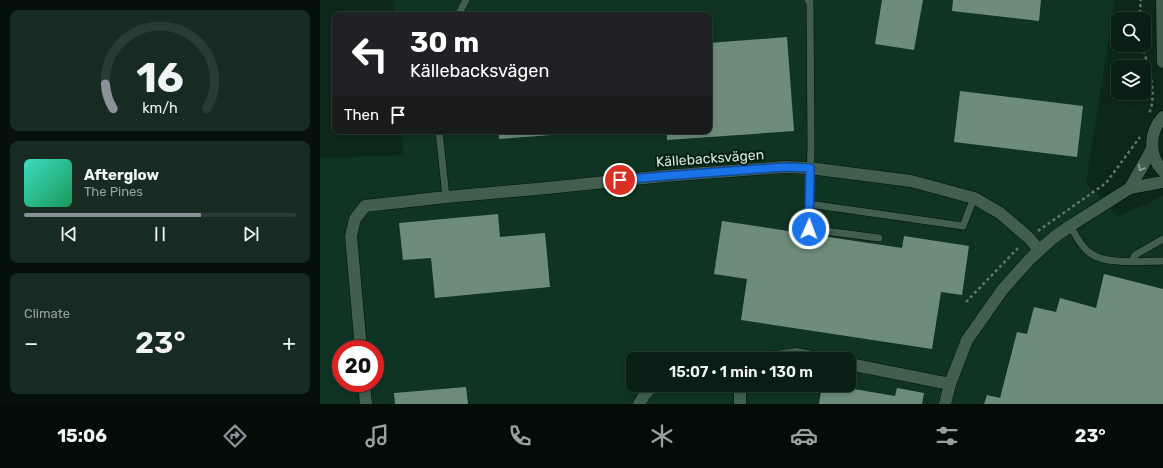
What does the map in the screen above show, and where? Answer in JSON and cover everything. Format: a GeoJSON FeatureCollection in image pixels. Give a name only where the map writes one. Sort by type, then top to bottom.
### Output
{"type":"FeatureCollection","features":[{"type":"Feature","properties":{"kind":"street"},"geometry":{"type":"LineString","coordinates":[[1162,0],[1163,62]]}},
{"type":"Feature","properties":{"kind":"street"},"geometry":{"type":"LineString","coordinates":[[1163,117],[1154,130],[1152,143],[1152,149],[1156,162],[1163,171]]}},
{"type":"Feature","properties":{"kind":"street"},"geometry":{"type":"LineString","coordinates":[[1130,188],[1152,149]]}},
{"type":"Feature","properties":{"kind":"street","name":"Källebacksvägen"},"geometry":{"type":"LineString","coordinates":[[360,340],[351,236],[355,220],[365,206],[671,175],[784,167],[810,168],[911,181],[974,198],[1000,213],[1029,238],[1039,250]]}},
{"type":"Feature","properties":{"kind":"street"},"geometry":{"type":"LineString","coordinates":[[945,404],[950,384],[967,340],[1003,289],[1039,250],[1070,226],[1130,188],[1163,182]]}},
{"type":"Feature","properties":{"kind":"street"},"geometry":{"type":"LineString","coordinates":[[856,365],[950,384]]}},
{"type":"Feature","properties":{"kind":"street"},"geometry":{"type":"LineString","coordinates":[[365,392],[366,404]]}},
{"type":"Feature","properties":{"kind":"street"},"geometry":{"type":"LineString","coordinates":[[639,404],[647,392]]}},
{"type":"Feature","properties":{"kind":"street"},"geometry":{"type":"LineString","coordinates":[[740,392],[740,404]]}},
{"type":"Feature","properties":{"kind":"lane"},"geometry":{"type":"LineString","coordinates":[[460,12],[466,0]]}},
{"type":"Feature","properties":{"kind":"lane"},"geometry":{"type":"LineString","coordinates":[[808,0],[810,2],[811,148],[809,229],[879,238]]}},
{"type":"Feature","properties":{"kind":"lane"},"geometry":{"type":"LineString","coordinates":[[440,134],[446,197]]}},
{"type":"Feature","properties":{"kind":"lane"},"geometry":{"type":"LineString","coordinates":[[809,204],[963,226],[974,198]]}},
{"type":"Feature","properties":{"kind":"lane"},"geometry":{"type":"LineString","coordinates":[[1070,226],[1082,245],[1089,253],[1097,258],[1106,261],[1163,261]]}},
{"type":"Feature","properties":{"kind":"lane"},"geometry":{"type":"LineString","coordinates":[[1132,261],[1135,255],[1163,239]]}},
{"type":"Feature","properties":{"kind":"path"},"geometry":{"type":"LineString","coordinates":[[1140,12],[1141,0]]}},
{"type":"Feature","properties":{"kind":"path"},"geometry":{"type":"LineString","coordinates":[[1144,52],[1153,90],[1151,111],[1148,117]]}},
{"type":"Feature","properties":{"kind":"path"},"geometry":{"type":"LineString","coordinates":[[966,302],[1029,238],[1106,183],[1141,134]]}},
{"type":"Feature","properties":{"kind":"shaded area"},"geometry":{"type":"Polygon","coordinates":[[[394,0],[1115,0],[1113,12],[1111,12],[1111,25],[1086,183],[1118,217],[1163,196],[1163,404],[320,404],[320,158],[403,155],[402,134],[712,134],[712,12],[395,12],[394,0]]]}},
{"type":"Feature","properties":{"kind":"building"},"geometry":{"type":"Polygon","coordinates":[[[882,0],[923,0],[914,50],[875,44],[882,0]]]}},
{"type":"Feature","properties":{"kind":"building"},"geometry":{"type":"Polygon","coordinates":[[[953,0],[1041,0],[1039,21],[952,11],[953,0]]]}},
{"type":"Feature","properties":{"kind":"building"},"geometry":{"type":"Polygon","coordinates":[[[787,37],[794,131],[667,140],[667,134],[712,134],[712,43],[787,37]]]}},
{"type":"Feature","properties":{"kind":"building"},"geometry":{"type":"Polygon","coordinates":[[[960,91],[1083,106],[1077,157],[954,142],[960,91]]]}},
{"type":"Feature","properties":{"kind":"building"},"geometry":{"type":"Polygon","coordinates":[[[499,134],[565,134],[499,139],[499,134]]]}},
{"type":"Feature","properties":{"kind":"building"},"geometry":{"type":"Polygon","coordinates":[[[498,214],[500,237],[545,233],[550,287],[435,298],[431,258],[403,260],[399,223],[498,214]]]}},
{"type":"Feature","properties":{"kind":"building"},"geometry":{"type":"Polygon","coordinates":[[[722,221],[902,248],[904,236],[969,246],[962,295],[941,292],[932,349],[741,320],[747,279],[714,274],[722,221]]]}},
{"type":"Feature","properties":{"kind":"building"},"geometry":{"type":"Polygon","coordinates":[[[1104,274],[1163,289],[1163,404],[984,404],[987,395],[1000,398],[1017,332],[1027,334],[1034,307],[1056,312],[1060,298],[1096,308],[1104,274]]]}},
{"type":"Feature","properties":{"kind":"building"},"geometry":{"type":"Polygon","coordinates":[[[466,387],[468,404],[395,404],[394,393],[466,387]]]}},
{"type":"Feature","properties":{"kind":"building"},"geometry":{"type":"Polygon","coordinates":[[[897,388],[924,393],[922,404],[819,404],[821,392],[856,392],[856,389],[895,396],[897,388]]]}},
{"type":"Feature","properties":{"kind":"route"},"geometry":{"type":"LineString","coordinates":[[620,180],[784,167],[810,168],[809,229]]}}]}
